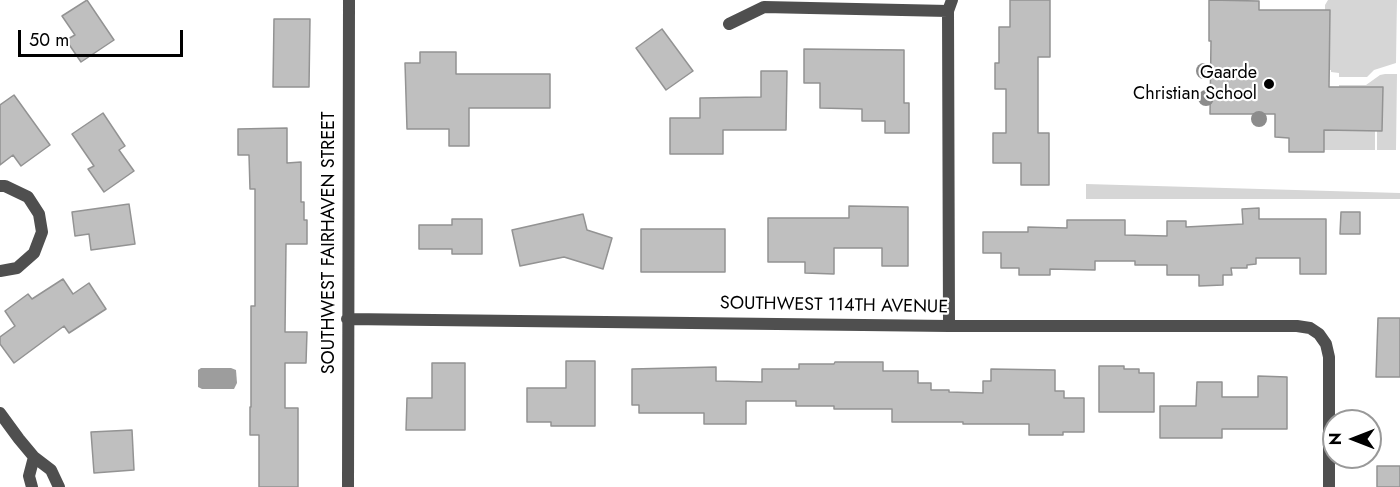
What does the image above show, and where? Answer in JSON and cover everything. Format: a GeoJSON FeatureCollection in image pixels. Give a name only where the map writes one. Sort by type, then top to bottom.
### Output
{"type":"FeatureCollection","features":[{"type":"Feature","properties":{"kind":"street","name":"SOUTHWEST FAIRHAVEN STREET"},"geometry":{"type":"LineString","coordinates":[[348,0],[348,487]]}},
{"type":"Feature","properties":{"kind":"street"},"geometry":{"type":"LineString","coordinates":[[729,24],[764,7],[950,5],[949,326]]}},
{"type":"Feature","properties":{"kind":"street"},"geometry":{"type":"LineString","coordinates":[[0,186],[5,186],[28,197],[39,214],[42,232],[34,253],[17,268],[0,271]]}},
{"type":"Feature","properties":{"kind":"street","name":"SOUTHWEST 114TH AVENUE"},"geometry":{"type":"LineString","coordinates":[[347,320],[949,326],[1297,326],[1310,328],[1319,334],[1326,344],[1329,357],[1329,487]]}},
{"type":"Feature","properties":{"kind":"street"},"geometry":{"type":"LineString","coordinates":[[0,413],[34,457],[51,470],[59,487]]}},
{"type":"Feature","properties":{"kind":"street"},"geometry":{"type":"LineString","coordinates":[[32,487],[29,476],[34,457]]}},
{"type":"Feature","properties":{"kind":"shaded area"},"geometry":{"type":"Polygon","coordinates":[[[1328,0],[1397,0],[1396,63],[1374,70],[1367,77],[1339,77],[1339,73],[1331,72],[1325,10],[1328,0]]]}},
{"type":"Feature","properties":{"kind":"shaded area"},"geometry":{"type":"Polygon","coordinates":[[[1385,74],[1397,74],[1396,150],[1377,150],[1377,131],[1382,130],[1382,87],[1339,87],[1339,85],[1366,85],[1385,74]]]}},
{"type":"Feature","properties":{"kind":"shaded area"},"geometry":{"type":"Polygon","coordinates":[[[1324,130],[1375,131],[1375,150],[1324,150],[1324,130]]]}},
{"type":"Feature","properties":{"kind":"shaded area"},"geometry":{"type":"Polygon","coordinates":[[[1086,184],[1400,193],[1400,199],[1086,199],[1086,184]]]}},
{"type":"Feature","properties":{"kind":"shaded area"},"geometry":{"type":"Polygon","coordinates":[[[201,368],[236,370],[237,383],[234,389],[198,387],[198,370],[201,368]]]}},
{"type":"Feature","properties":{"kind":"building"},"geometry":{"type":"Polygon","coordinates":[[[87,0],[114,40],[81,62],[66,40],[75,35],[62,16],[87,0]]]}},
{"type":"Feature","properties":{"kind":"building"},"geometry":{"type":"Polygon","coordinates":[[[1010,0],[1050,0],[1050,57],[1038,57],[1038,133],[1049,133],[1049,185],[1021,185],[1021,163],[993,163],[993,133],[1006,133],[1006,89],[995,89],[995,63],[999,63],[999,27],[1010,27],[1010,0]]]}},
{"type":"Feature","properties":{"kind":"building","name":"Gaarde Christian School"},"geometry":{"type":"Polygon","coordinates":[[[1209,0],[1259,1],[1259,10],[1330,10],[1329,87],[1383,87],[1382,131],[1324,130],[1324,152],[1289,152],[1289,138],[1275,137],[1275,114],[1210,114],[1209,0]]]}},
{"type":"Feature","properties":{"kind":"building"},"geometry":{"type":"Polygon","coordinates":[[[274,19],[310,19],[309,87],[273,87],[274,19]]]}},
{"type":"Feature","properties":{"kind":"building"},"geometry":{"type":"Polygon","coordinates":[[[662,29],[693,71],[666,90],[636,48],[662,29]]]}},
{"type":"Feature","properties":{"kind":"building"},"geometry":{"type":"Polygon","coordinates":[[[804,49],[904,50],[904,103],[909,103],[909,133],[885,133],[885,121],[862,121],[862,109],[820,108],[820,83],[804,83],[804,49]]]}},
{"type":"Feature","properties":{"kind":"building"},"geometry":{"type":"Polygon","coordinates":[[[420,52],[456,52],[456,74],[550,74],[550,108],[469,108],[469,146],[449,146],[449,129],[407,129],[405,63],[420,63],[420,52]]]}},
{"type":"Feature","properties":{"kind":"building"},"geometry":{"type":"Polygon","coordinates":[[[761,71],[787,71],[786,130],[723,130],[723,154],[670,154],[670,118],[700,118],[700,98],[761,97],[761,71]]]}},
{"type":"Feature","properties":{"kind":"building"},"geometry":{"type":"Polygon","coordinates":[[[14,95],[50,145],[21,166],[13,155],[0,165],[0,105],[14,95]]]}},
{"type":"Feature","properties":{"kind":"building"},"geometry":{"type":"Polygon","coordinates":[[[103,113],[125,146],[119,150],[134,171],[104,192],[88,169],[94,166],[72,134],[103,113]]]}},
{"type":"Feature","properties":{"kind":"building"},"geometry":{"type":"Polygon","coordinates":[[[287,128],[287,163],[301,162],[301,202],[304,202],[304,220],[307,220],[307,244],[286,244],[285,332],[307,332],[306,363],[285,363],[285,408],[298,408],[298,487],[259,487],[259,435],[250,435],[251,306],[255,306],[255,189],[250,189],[249,155],[238,155],[238,129],[287,128]]]}},
{"type":"Feature","properties":{"kind":"building"},"geometry":{"type":"Polygon","coordinates":[[[129,204],[135,244],[91,250],[89,234],[75,236],[72,212],[129,204]]]}},
{"type":"Feature","properties":{"kind":"building"},"geometry":{"type":"Polygon","coordinates":[[[849,206],[908,207],[908,266],[882,266],[882,248],[834,248],[834,274],[805,273],[805,262],[768,262],[768,218],[849,218],[849,206]]]}},
{"type":"Feature","properties":{"kind":"building"},"geometry":{"type":"Polygon","coordinates":[[[1259,208],[1259,219],[1326,219],[1326,274],[1300,274],[1300,258],[1256,258],[1256,264],[1247,265],[1247,268],[1231,268],[1232,275],[1223,275],[1223,285],[1199,286],[1199,275],[1167,275],[1167,265],[1135,265],[1135,261],[1095,261],[1095,270],[1050,269],[1050,275],[1019,275],[1019,268],[1001,268],[1001,253],[983,253],[983,232],[1028,232],[1028,227],[1067,228],[1067,220],[1125,220],[1125,235],[1167,236],[1167,221],[1186,221],[1186,227],[1243,224],[1242,209],[1259,208]]]}},
{"type":"Feature","properties":{"kind":"building"},"geometry":{"type":"Polygon","coordinates":[[[1341,212],[1360,212],[1360,234],[1340,234],[1341,212]]]}},
{"type":"Feature","properties":{"kind":"building"},"geometry":{"type":"Polygon","coordinates":[[[583,214],[587,230],[612,238],[603,269],[564,257],[520,266],[512,230],[583,214]]]}},
{"type":"Feature","properties":{"kind":"building"},"geometry":{"type":"Polygon","coordinates":[[[452,219],[482,219],[482,254],[452,254],[452,249],[419,249],[419,225],[452,225],[452,219]]]}},
{"type":"Feature","properties":{"kind":"building"},"geometry":{"type":"Polygon","coordinates":[[[641,229],[725,229],[725,272],[641,272],[641,229]]]}},
{"type":"Feature","properties":{"kind":"building"},"geometry":{"type":"Polygon","coordinates":[[[63,279],[73,294],[89,283],[106,309],[69,333],[64,326],[14,363],[0,344],[0,337],[15,326],[5,311],[28,294],[32,299],[63,279]]]}},
{"type":"Feature","properties":{"kind":"building"},"geometry":{"type":"Polygon","coordinates":[[[1378,318],[1400,318],[1400,377],[1376,377],[1378,318]]]}},
{"type":"Feature","properties":{"kind":"building"},"geometry":{"type":"Polygon","coordinates":[[[566,361],[595,361],[595,426],[551,426],[551,422],[527,422],[527,388],[566,388],[566,361]]]}},
{"type":"Feature","properties":{"kind":"building"},"geometry":{"type":"Polygon","coordinates":[[[835,362],[883,362],[883,371],[918,371],[918,383],[931,383],[931,390],[949,390],[949,392],[983,393],[983,381],[991,381],[991,369],[1055,370],[1055,391],[1064,391],[1064,398],[1084,398],[1084,432],[1063,432],[1063,435],[1029,435],[1029,424],[892,422],[892,409],[834,409],[834,406],[796,406],[796,401],[746,401],[746,424],[704,424],[704,413],[639,413],[639,405],[632,405],[632,369],[716,367],[716,381],[762,382],[762,369],[799,369],[799,364],[834,364],[835,362]]]}},
{"type":"Feature","properties":{"kind":"building"},"geometry":{"type":"Polygon","coordinates":[[[432,363],[465,363],[465,430],[406,430],[407,398],[432,398],[432,363]]]}},
{"type":"Feature","properties":{"kind":"building"},"geometry":{"type":"Polygon","coordinates":[[[1099,366],[1124,366],[1124,369],[1139,369],[1139,373],[1154,373],[1154,412],[1099,412],[1099,366]]]}},
{"type":"Feature","properties":{"kind":"building"},"geometry":{"type":"Polygon","coordinates":[[[1258,376],[1287,377],[1287,429],[1222,429],[1222,438],[1160,438],[1160,406],[1196,406],[1197,382],[1222,382],[1222,397],[1258,397],[1258,376]]]}},
{"type":"Feature","properties":{"kind":"building"},"geometry":{"type":"Polygon","coordinates":[[[132,430],[134,470],[94,473],[91,432],[132,430]]]}},
{"type":"Feature","properties":{"kind":"building"},"geometry":{"type":"Polygon","coordinates":[[[1382,466],[1400,466],[1400,487],[1377,487],[1377,469],[1382,469],[1382,466]]]}},
{"type":"Feature","properties":{"kind":"place","name":"Gaarde Christian School"},"geometry":{"type":"Point","coordinates":[1269,84]}}]}
